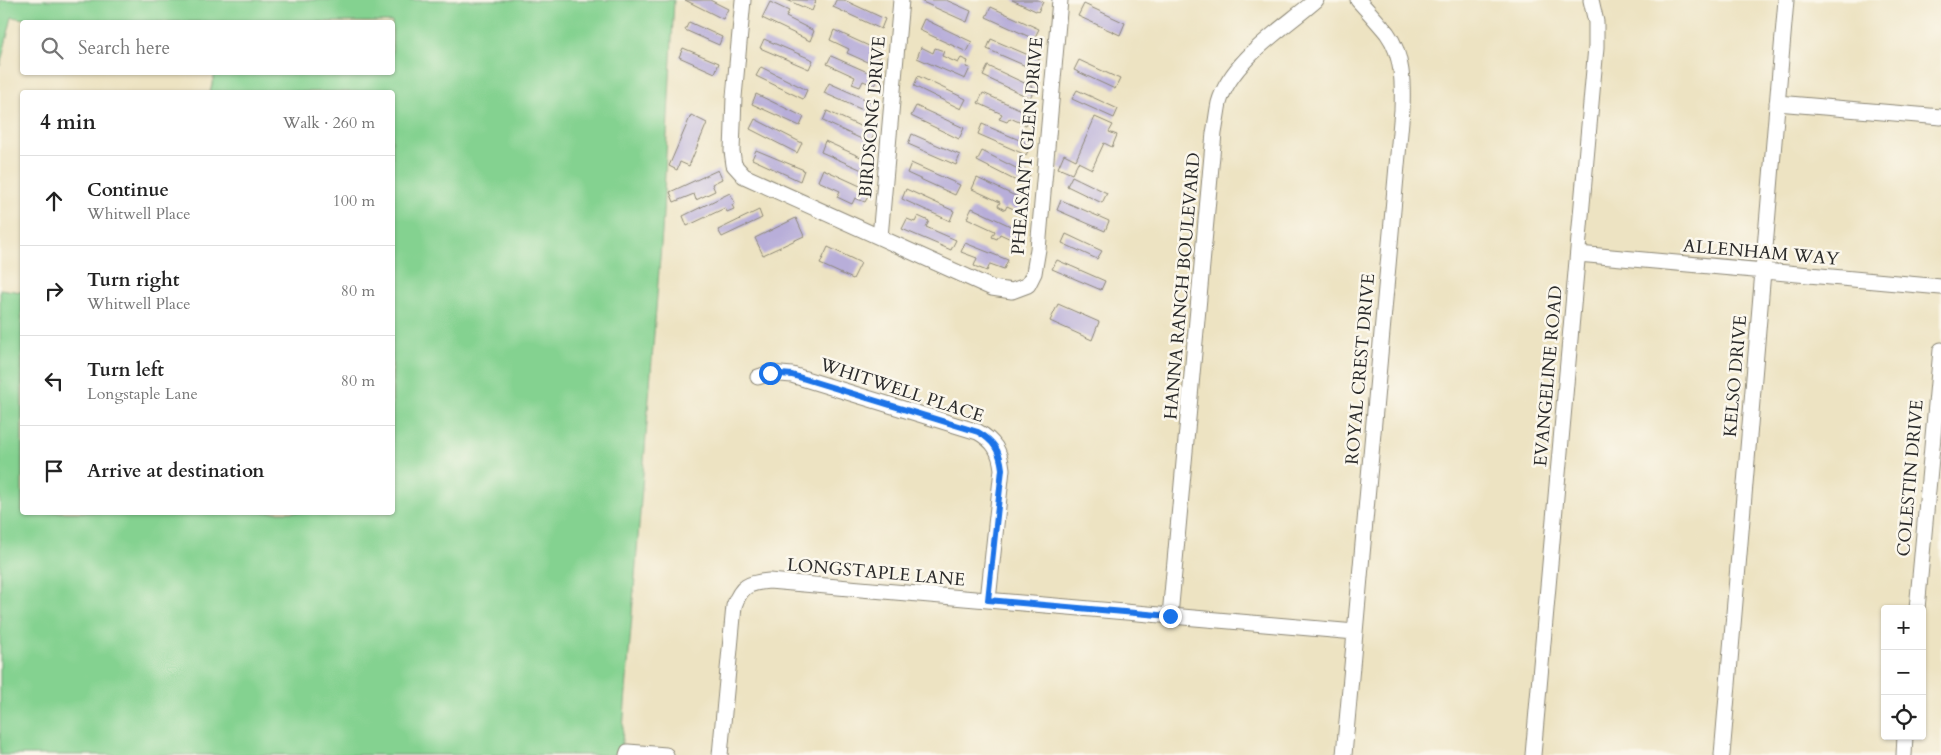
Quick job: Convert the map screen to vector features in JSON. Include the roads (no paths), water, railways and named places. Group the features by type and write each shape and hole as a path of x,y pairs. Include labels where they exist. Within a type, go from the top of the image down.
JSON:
{"street":[{"path":"744,0 734,97 732,151 734,165 744,176 880,237"},
{"name":"BIRDSONG DRIVE","path":"880,237 901,0"},
{"name":"PHEASANT GLEN DRIVE","path":"880,237 992,288 1012,291 1028,285 1034,274 1038,249 1060,0"},
{"name":"HANNA RANCH BOULEVARD","path":"1170,616 1214,133 1220,101 1232,77 1249,56 1316,0"},
{"name":"ROYAL CREST DRIVE","path":"1344,755 1403,86 1398,60 1388,34 1358,0"},
{"name":"EVANGELINE ROAD","path":"1533,755 1596,46 1596,22 1591,0"},
{"name":"KELSO DRIVE","path":"1722,755 1786,0"},
{"path":"1778,103 1941,117"},
{"name":"ALLENHAM WAY","path":"1578,254 1941,286"},
{"name":"COLESTIN DRIVE","path":"1917,605 1941,350"},
{"name":"WHITWELL PLACE","path":"758,377 770,373 792,375 978,432 988,438 996,447 1002,469 988,600"},
{"name":"LONGSTAPLE LANE","path":"720,755 734,606 738,594 746,586 756,582 769,581 1355,632"},
{"path":"1904,755 1906,740"},
{"path":"628,753 666,755"}]}
